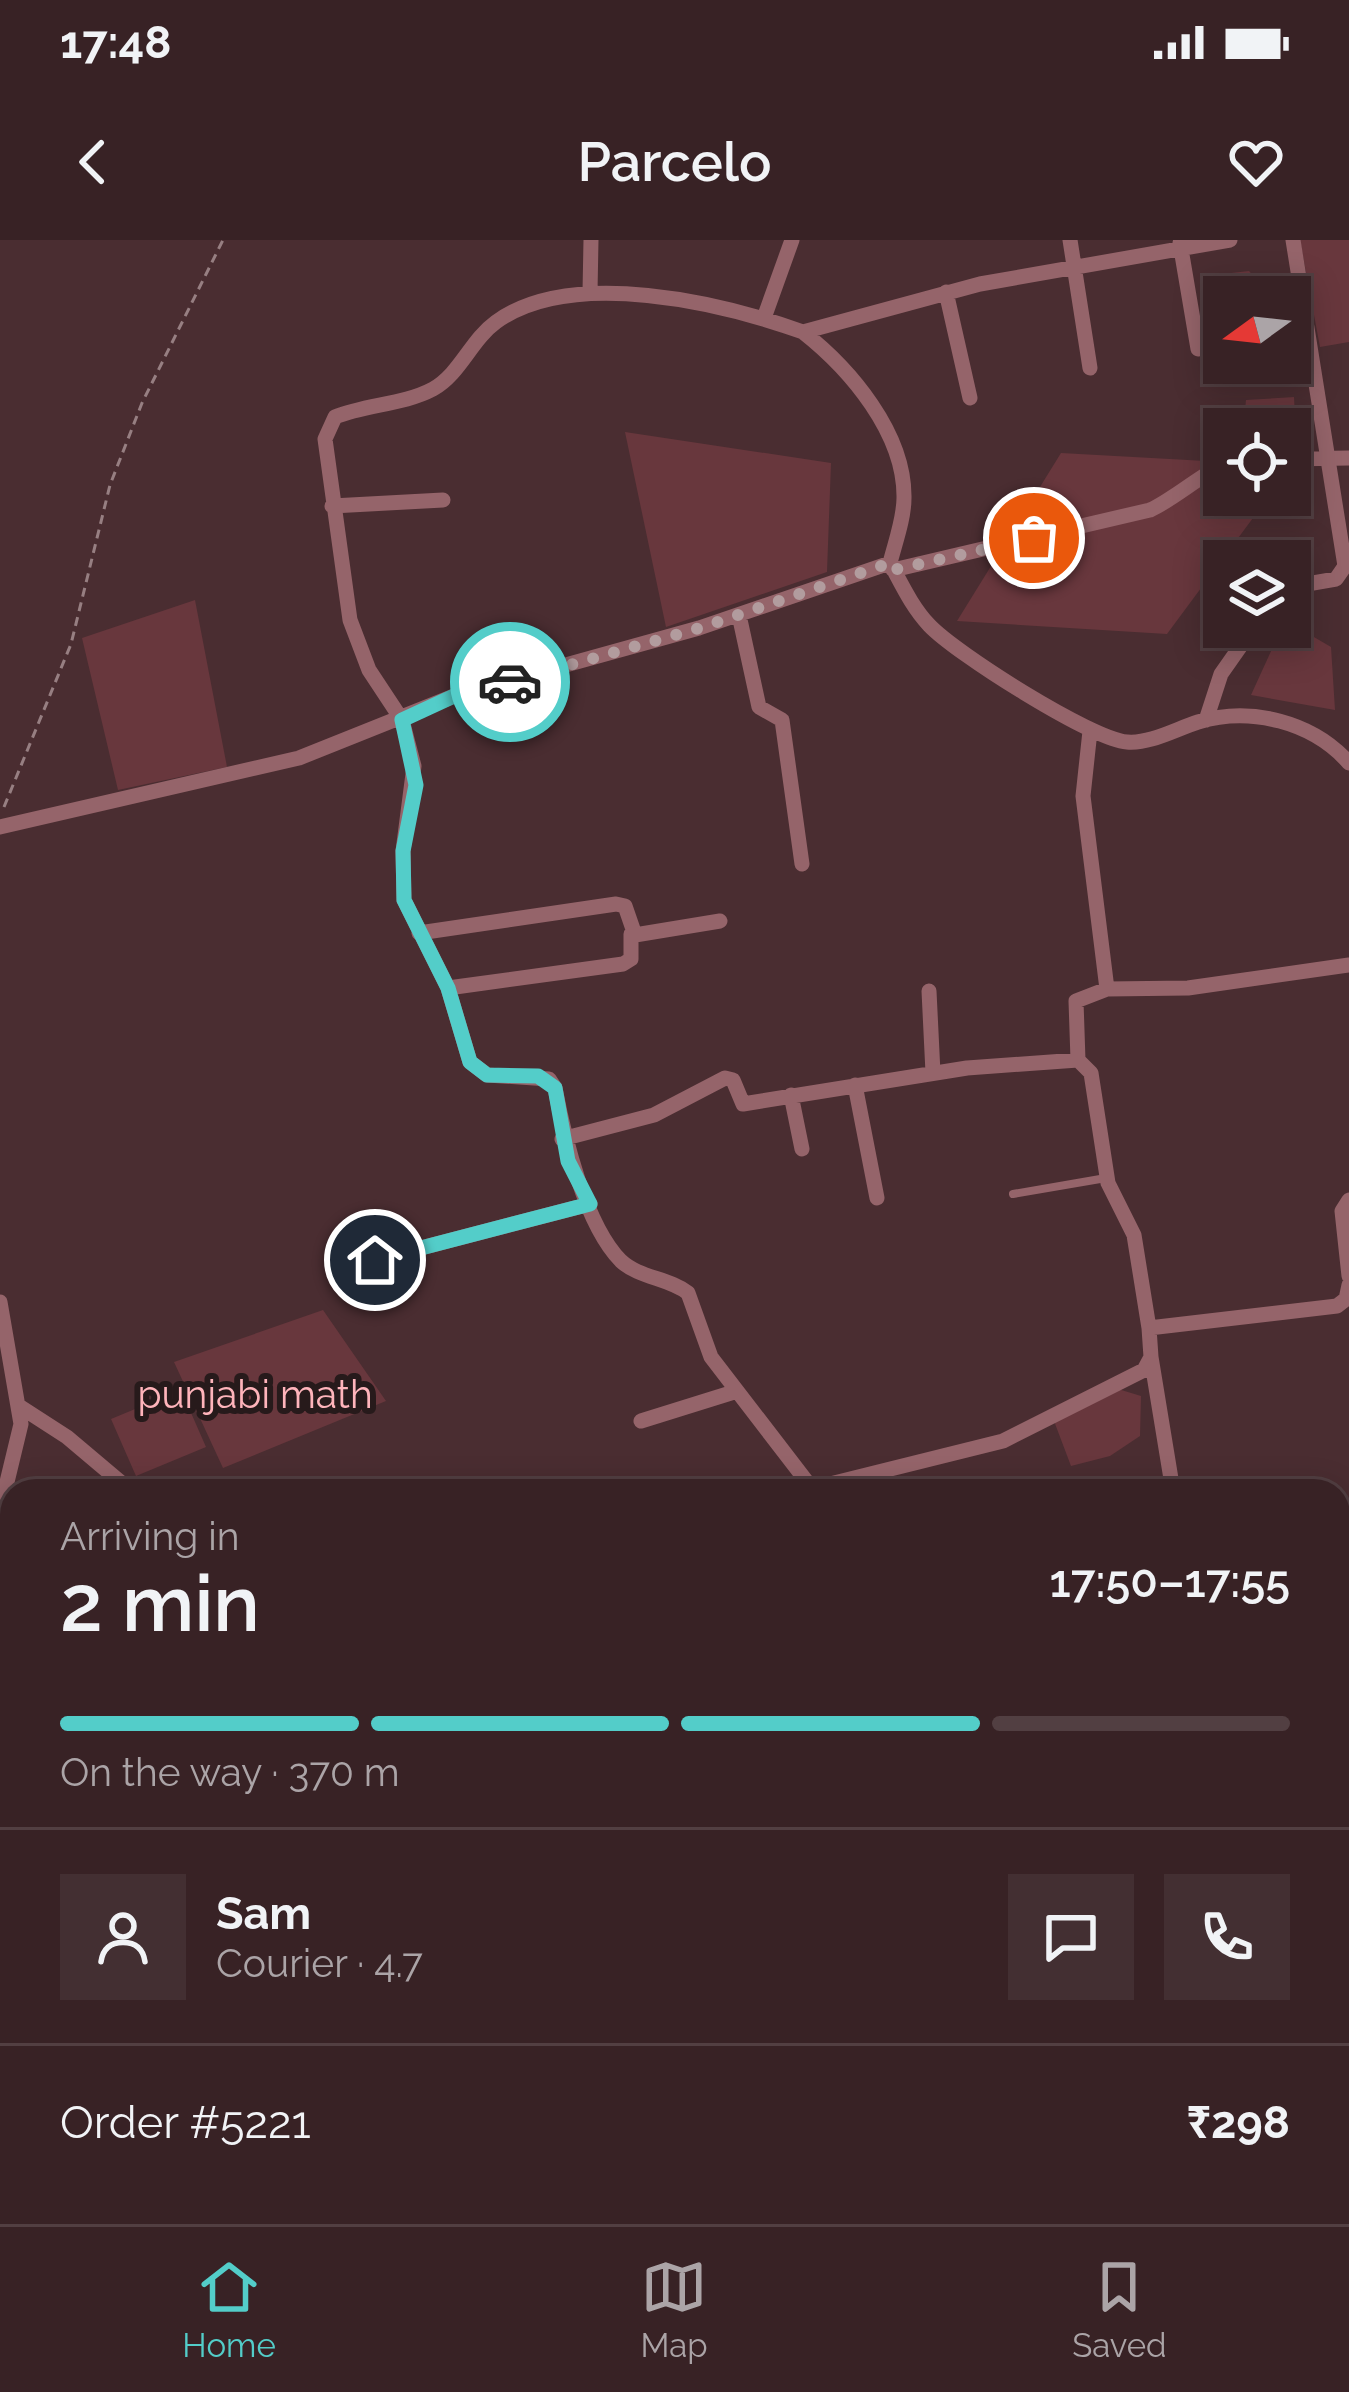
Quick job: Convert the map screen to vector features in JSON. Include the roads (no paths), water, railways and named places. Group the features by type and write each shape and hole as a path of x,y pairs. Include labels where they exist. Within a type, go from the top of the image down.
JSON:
{"street":[{"path":"590,292 591,240"},
{"path":"764,318 792,240"},
{"path":"1070,240 1090,368"},
{"path":"803,332 946,292 1180,245 1230,240"},
{"path":"1293,240 1343,574 1311,582"},
{"path":"1180,245 1198,349"},
{"path":"805,1479 711,1358 688,1294 622,1261 562,1139 555,1088 548,1079 487,1075 470,1062 448,988 402,887 416,785 402,720 357,644 325,439 334,417 438,386 494,323 536,303 590,292 764,318 803,332 861,386 902,481 904,499 891,567 914,606 944,639 1090,731 1141,741 1206,720 1303,726 1332,743 1349,763"},
{"path":"946,292 970,398"},
{"path":"1311,460 1349,458"},
{"path":"0,827 299,758 454,696 891,567 1150,510 1188,491 1203,477"},
{"path":"332,506 442,500"},
{"path":"739,615 759,707 782,720 802,864"},
{"path":"1206,720 1221,674 1239,648"},
{"path":"1090,731 1083,796 1107,989"},
{"path":"419,933 625,906 631,959 623,964 448,988"},
{"path":"631,934 720,921"},
{"path":"1171,1479 1135,1235 1108,1178 1091,1072 1078,1060 1076,1001 1107,989 1188,988 1349,965"},
{"path":"929,991 933,1073"},
{"path":"562,1139 654,1115 725,1078 733,1080 743,1104 933,1073 1078,1060"},
{"path":"856,1085 877,1198"},
{"path":"791,1095 802,1149"},
{"path":"1349,1200 1342,1211 1349,1276"},
{"path":"375,1260 590,1204"},
{"path":"1149,1328 1337,1306 1346,1299 1349,1285"},
{"path":"0,1302 21,1433 8,1479"},
{"path":"856,1479 1003,1441 1144,1370 1151,1357"},
{"path":"641,1421 734,1392"},
{"path":"19,1406 67,1437 117,1479"}],"lane":[{"path":"1013,1194 1108,1178"}],"park label":[{"name":"punjabi math","path":"255,1394"}]}
